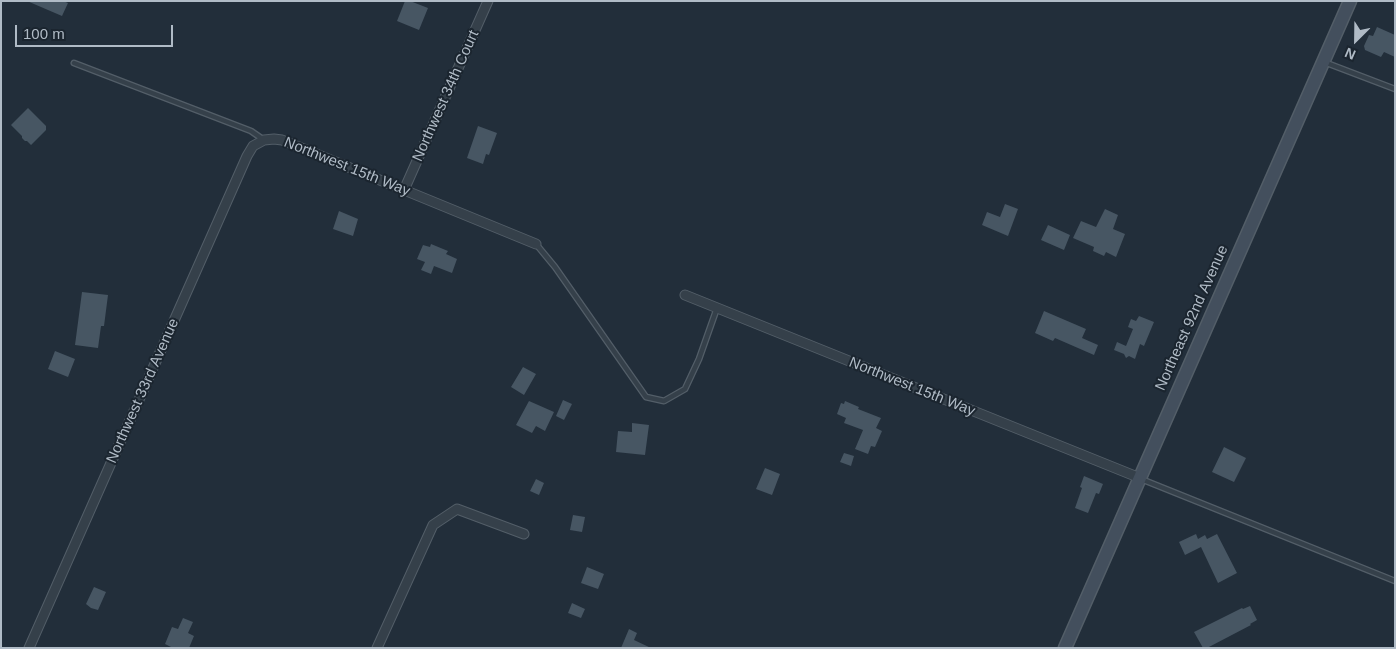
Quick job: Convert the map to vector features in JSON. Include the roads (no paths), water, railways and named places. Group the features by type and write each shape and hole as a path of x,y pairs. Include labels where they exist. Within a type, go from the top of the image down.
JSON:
{"street":[{"name":"Northwest 34th Court","path":"404,190 488,1"},
{"name":"Northeast 92nd Avenue","path":"1065,648 1350,1"},
{"name":"Northwest 15th Way","path":"264,140 282,140 536,244"},
{"name":"Northwest 33rd Avenue","path":"29,648 246,156 253,146 264,140"},
{"name":"Northwest 15th Way","path":"685,295 1140,478"},
{"path":"376,648 432,525 457,509 524,534"}],"lane":[{"path":"1324,62 1395,89"},
{"name":"Northwest 15th Way","path":"74,63 251,132 264,140"},
{"path":"536,244 571,289 646,397 664,401 685,389 699,359 717,308"},
{"path":"1140,478 1395,581"}]}
